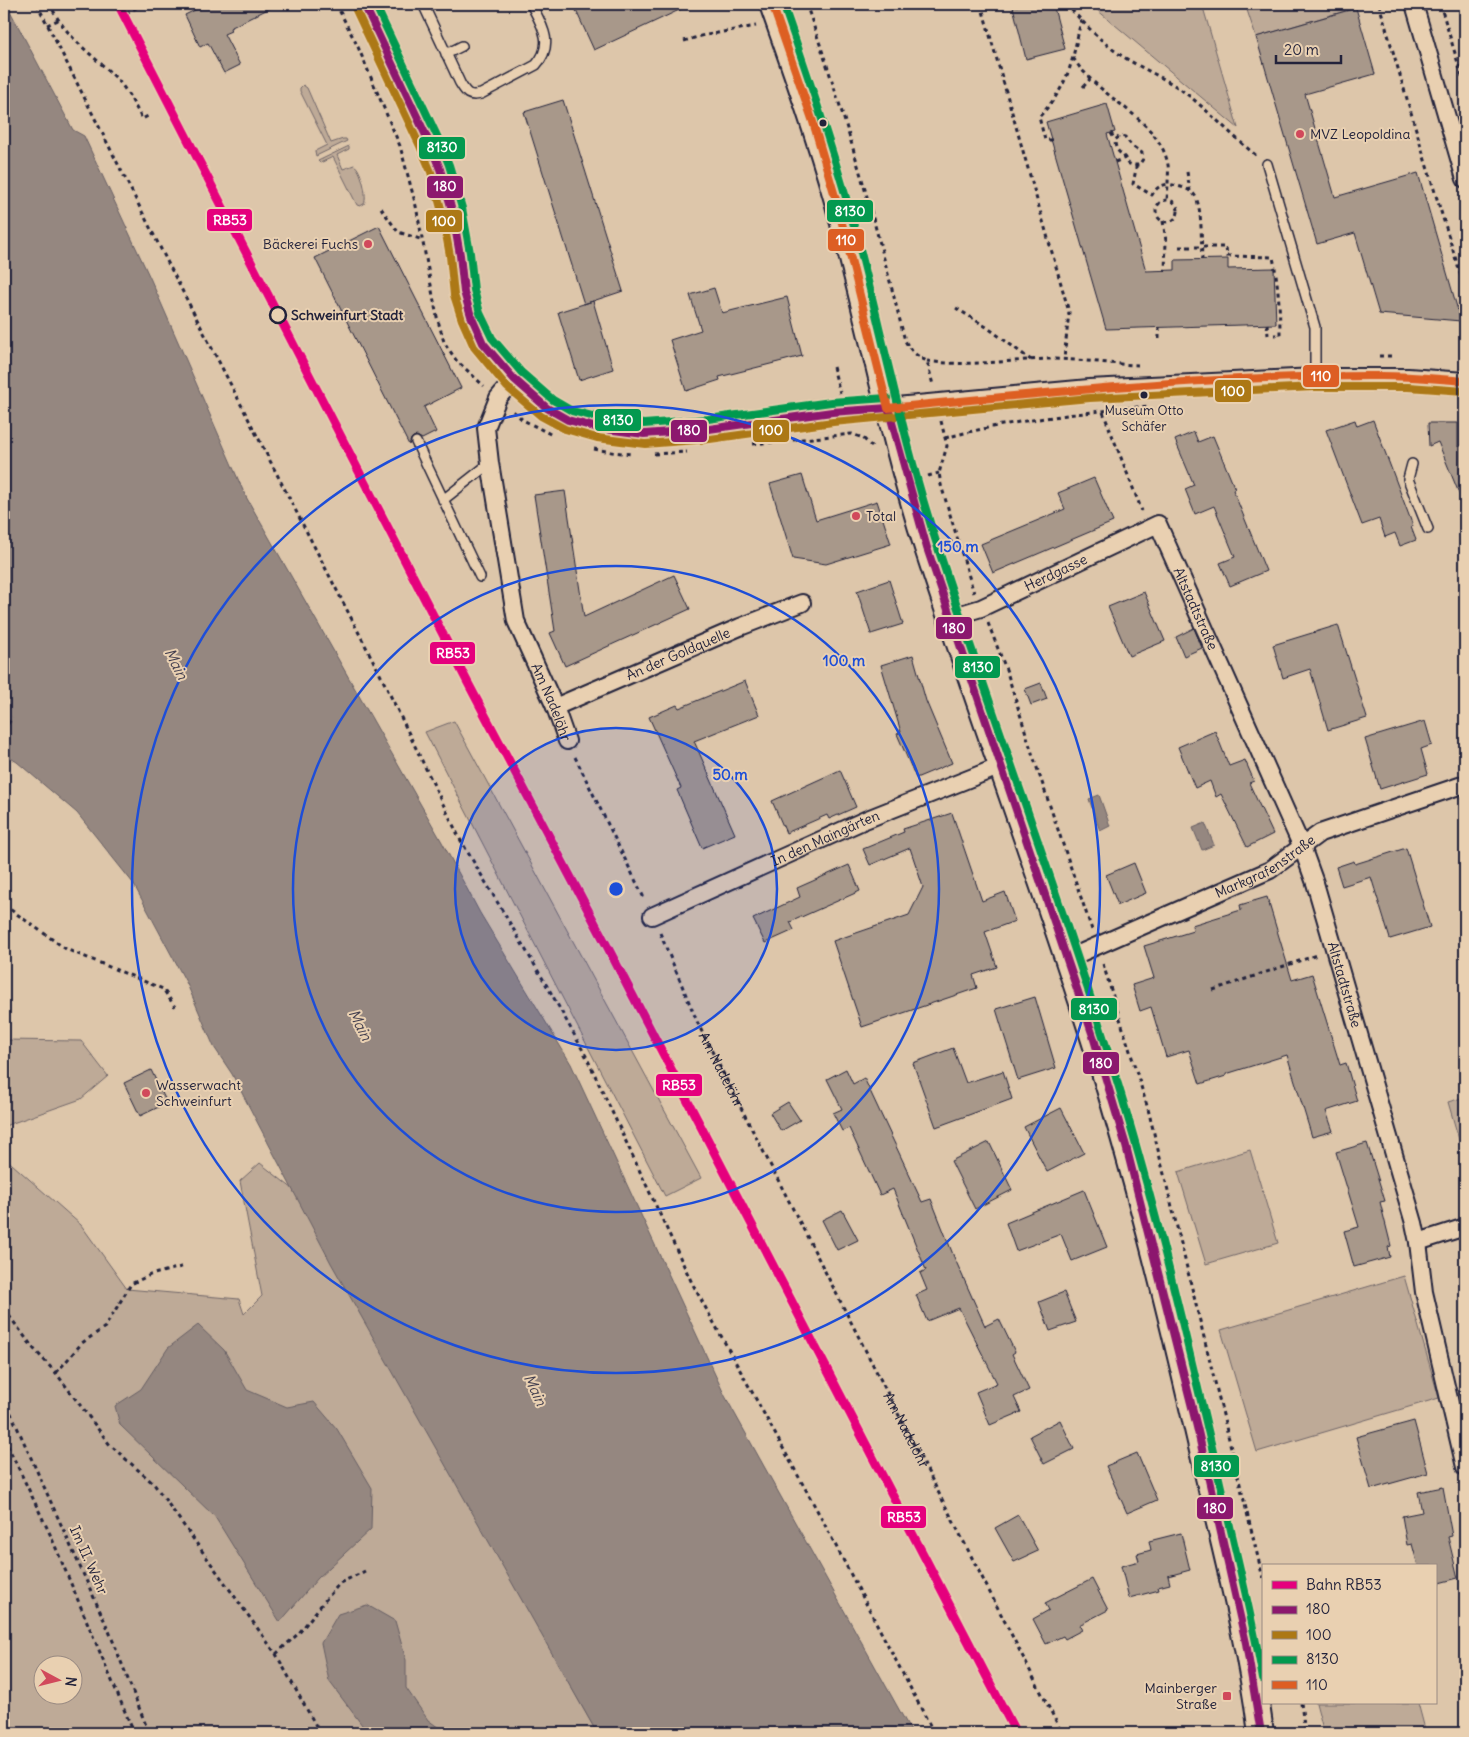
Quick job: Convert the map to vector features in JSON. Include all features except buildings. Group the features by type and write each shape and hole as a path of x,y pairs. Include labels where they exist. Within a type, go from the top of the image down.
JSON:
{"main road":[{"path":"772,4 813,122 837,203 888,408 927,548 1067,959 1114,1105 1159,1272 1197,1427 1246,1643 1261,1733"}],"street":[{"path":"364,4 440,169 452,210 464,292 471,316 483,342 514,379 547,408 568,420 598,428 644,434 710,429 832,412 1089,388 1315,377 1400,377 1465,381"},
{"path":"1414,4 1465,179"},
{"name":"Am Nadelöhr","path":"514,379 498,398 486,428 490,463 516,621 555,707 567,741"},
{"name":"Herdgasse","path":"951,617 981,608 1154,526"},
{"name":"Altstadtstraße","path":"1154,526 1302,847 1315,883 1398,1166 1418,1242 1424,1292 1465,1467"},
{"name":"An der Goldquelle","path":"555,707 740,627 802,603"},
{"name":"In den Maingärten","path":"652,916 865,820 1001,766"},
{"name":"Markgrafenstraße","path":"1067,959 1270,870 1320,833 1465,784"},
{"path":"1418,1242 1465,1228"}],"lane":[{"path":"423,4 466,93 473,96 481,94 536,65 542,58 546,44 545,32 532,4"},
{"path":"446,54 462,46"},
{"path":"1267,164 1315,327 1315,377"},
{"path":"416,442 480,577"},
{"path":"443,500 490,463"},
{"path":"1412,464 1408,479 1428,529"}],"path":[{"path":"37,4 168,265 374,663 460,839 550,991 586,1056 692,1284 818,1510 934,1733"},
{"path":"130,4 133,10"},
{"path":"336,4 361,56 400,146 408,170 436,317 444,342 456,360 498,398"},
{"path":"806,4 830,70 882,246 905,341 910,350 927,361 951,363 1064,359 1144,365"},
{"path":"981,4 1069,312 1064,359"},
{"path":"1066,4 1099,39 1146,71 1170,82 1188,95 1267,164"},
{"path":"1379,4 1465,289"},
{"path":"1440,4 1465,86"},
{"path":"126,13 142,5"},
{"path":"53,10 58,20 72,37 119,82 142,119 148,116"},
{"path":"47,25 58,20"},
{"path":"1052,140 1045,140 1040,117 1054,101 1065,82 1073,58 1081,20"},
{"path":"684,41 756,26"},
{"path":"1073,58 1090,79 1154,136 1164,151 1168,165 1167,200"},
{"path":"1083,87 1090,79"},
{"path":"1111,133 1116,140"},
{"path":"1120,136 1124,137 1142,153 1143,159 1139,165 1127,163 1125,158 1115,148 1116,140 1120,136"},
{"path":"1115,162 1125,158"},
{"path":"1136,165 1133,184 1152,195 1156,188 1168,184 1182,187 1194,194 1199,205 1202,260"},
{"path":"1187,172 1190,191"},
{"path":"1163,221 1173,220 1178,212 1174,202 1167,200 1160,203 1156,209 1158,217 1163,221 1166,241 1165,270"},
{"path":"381,208 398,232 423,241"},
{"path":"1179,248 1226,246 1227,256 1273,257 1278,279 1280,311 1280,335 1274,335"},
{"path":"956,308 988,328 1031,360"},
{"path":"1268,324 1268,335"},
{"path":"1159,327 1159,339"},
{"path":"1370,356 1398,356"},
{"path":"927,361 945,438 966,432 1103,412 1111,436 1154,526"},
{"path":"852,434 864,438 872,445 876,453"},
{"path":"4,731 12,717"},
{"name":"Am Nadelöhr","path":"567,741 652,916 704,1034 1062,1733"},
{"path":"4,905 66,949 164,990 175,1007"},
{"path":"1212,990 1334,949"},
{"path":"56,1373 82,1343 105,1327 130,1284 150,1275 185,1266"},
{"path":"4,1309 34,1349 56,1373 110,1445 154,1484 276,1654 320,1733"},
{"name":"Im II. Wehr","path":"4,1398 109,1631 149,1733"},
{"path":"4,1438 50,1534 134,1733"},
{"path":"276,1654 299,1634 340,1583 365,1571"},
{"path":"1301,1704 1305,1733"}],"shaded area":[{"path":"1090,4 1202,4 1238,128"},
{"path":"1245,4 1343,4 1345,11 1256,37"},
{"path":"303,85 307,88 331,143 343,139 347,141 316,156 315,151 327,145 300,91"},
{"path":"349,146 349,149 337,155 343,169 354,165 359,171 365,195 364,204 360,206 357,205 333,157 320,163 318,161"},
{"path":"454,721 701,1178 665,1196 425,732"},
{"path":"4,1040 81,1041 108,1076 81,1099 7,1125 4,1135"},
{"path":"1465,1097 1465,1160 1448,1102"},
{"path":"1250,1150 1278,1243 1206,1264 1178,1172"},
{"path":"4,1157 81,1225 127,1289 239,1299 244,1314 262,1296 240,1181 260,1163 293,1189 597,1733 4,1733"},
{"path":"1404,1276 1439,1398 1257,1452 1221,1330"},
{"path":"1316,1704 1418,1704 1426,1733 1324,1733"}],"water":[{"name":"Main","path":"4,4 8,4 73,130 84,136 151,280 245,495 442,842 480,913 571,1064 725,1396 912,1733 597,1733 331,1263 232,1074 214,1047 187,984 133,883 77,813 17,762 4,754"},
{"path":"1099,795 1110,826 1100,831 1089,799"},
{"path":"1205,823 1214,845 1202,850 1193,828"},
{"path":"198,1325 224,1350 247,1390 287,1407 314,1402 337,1429 372,1488 371,1529 318,1578 280,1622 215,1517 120,1425 115,1406 141,1389 168,1348"},
{"path":"367,1605 395,1621 406,1660 406,1688 428,1720 446,1733 368,1733 329,1681 321,1643 338,1614"}],"rail line":[{"name":"RB53","path":"118,4 468,683 606,944 1016,1733"}],"transit line":[{"name":"180","path":"364,4 440,169 452,210 464,292 471,316 483,343 514,379 547,408 568,420 598,428 644,434 709,429 832,412 888,408"},
{"name":"8130","path":"375,4 449,165 462,208 474,290 480,313 492,338 521,372 553,400 572,411 600,418 644,424 708,419 831,402 887,398"},
{"name":"110","path":"772,4 813,122 837,203 888,408"},
{"name":"8130","path":"783,4 849,207 905,434 927,512 1123,1099 1165,1252 1246,1595 1262,1673"},
{"name":"100","path":"355,8 431,172 442,212 450,256 454,295 462,320 474,347 507,387 541,416 565,429 597,438 645,444 710,439 833,422 1090,398 1315,387 1408,387 1464,391"},
{"name":"110","path":"888,408 1011,396 1196,381 1258,378 1392,376 1465,381"},
{"name":"180","path":"888,408 927,548 1093,1036 1126,1146 1197,1427 1246,1643 1261,1733"}],"place":[{"name":"MVZ Leopoldina","path":"1300,134"},
{"name":"Bäckerei Fuchs","path":"368,244"},
{"name":"Schweinfurt Stadt","path":"278,315"},
{"name":"Museum Otto Schäfer","path":"1144,395"},
{"name":"Total","path":"856,516"},
{"name":"Wasserwacht Schweinfurt","path":"146,1093"},
{"name":"Mainberger Straße","path":"1227,1696"}]}
